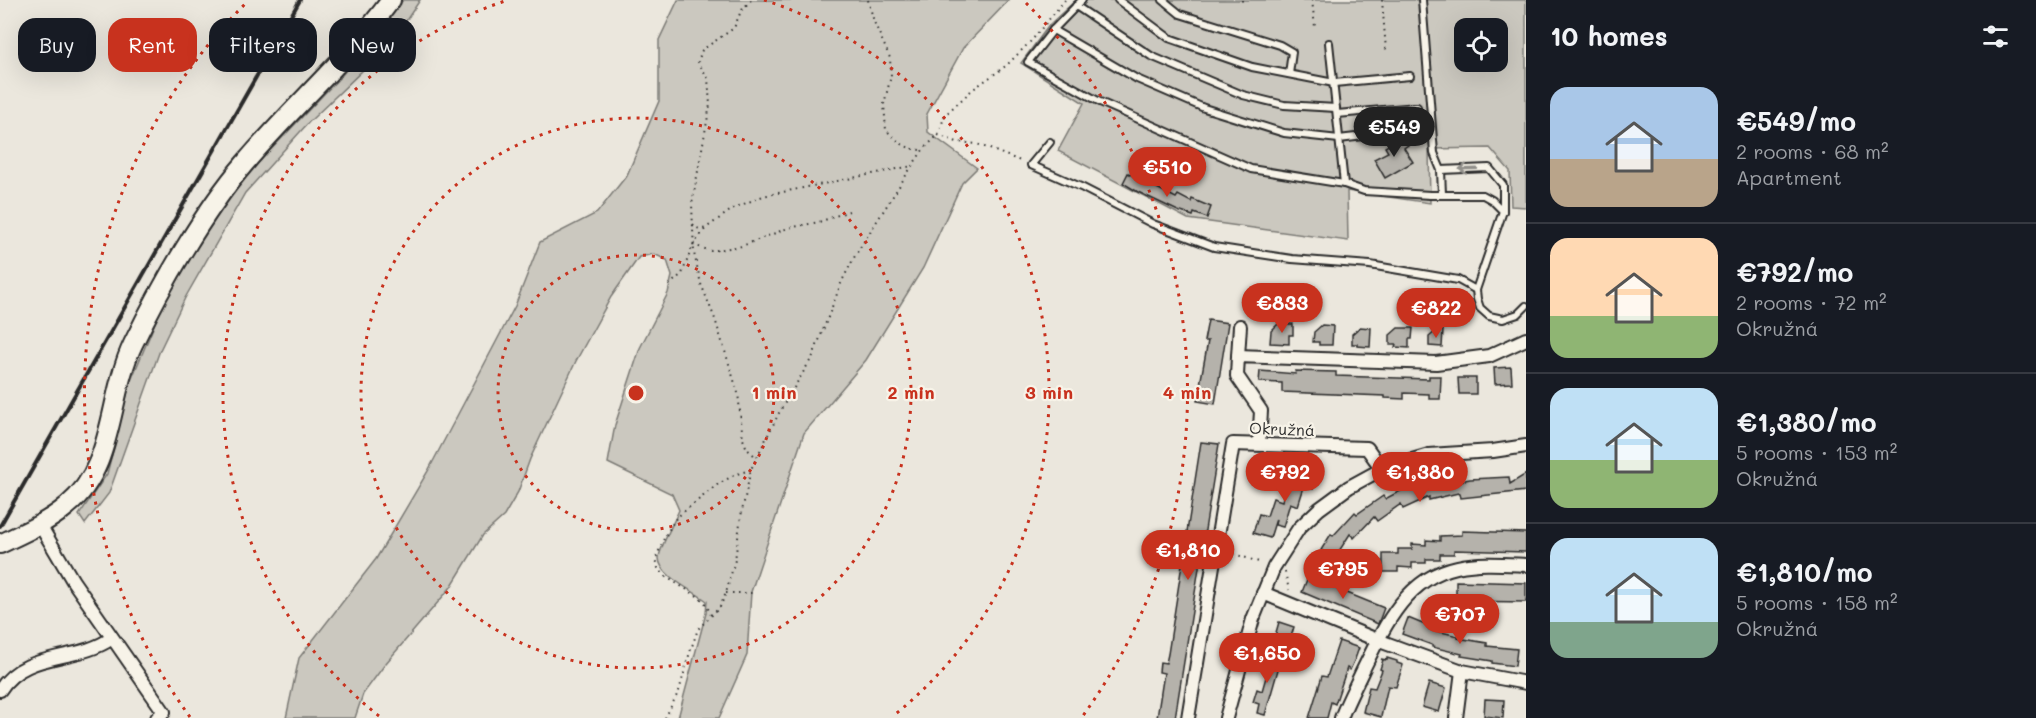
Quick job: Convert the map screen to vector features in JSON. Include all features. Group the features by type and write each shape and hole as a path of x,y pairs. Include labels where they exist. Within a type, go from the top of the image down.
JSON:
{"main road":[{"path":"0,544 40,525 68,506 87,485 94,474 104,445 122,371 131,348 153,305 205,219 244,164 340,61 391,0"}],"street":[{"path":"1240,326 1237,376 1261,411 1258,444"},
{"path":"1238,356 1436,363 1489,356 1526,339"},
{"name":"Okružná","path":"1188,718 1233,444 1367,448 1382,469"},
{"path":"1226,718 1253,619 1274,567 1299,528 1319,509 1349,486 1382,469 1429,455 1492,451 1526,446"},
{"path":"40,525 73,581 163,716"},
{"path":"1341,718 1377,640 1399,604 1413,590 1435,575 1455,567 1478,564 1526,565"},
{"path":"1263,593 1377,640 1462,671 1526,683"},
{"path":"0,690 10,676 19,669 37,662 92,650 112,638"},
{"path":"1456,718 1462,671"}],"lane":[{"path":"1082,0 1053,30 1028,62 1100,102 1251,169 1344,184 1364,192 1483,195 1503,211"},
{"path":"1118,0 1169,38 1252,67 1334,83 1410,76"},
{"path":"1163,0 1180,14 1280,45 1292,52 1289,74"},
{"path":"1422,0 1434,153 1441,170 1442,194"},
{"path":"1076,6 1151,56 1234,91 1284,105 1336,111 1418,107"},
{"path":"1053,30 1137,79 1204,108 1284,134 1339,139 1414,130"},
{"path":"1329,43 1344,184"},
{"path":"1050,142 1031,165 1154,224 1214,246 1292,259 1370,265 1458,280 1476,290"},
{"path":"1441,170 1489,168 1503,185 1503,211 1476,290 1480,308 1489,316 1503,319 1518,314 1526,306"}],"path":[{"path":"751,0 741,11 734,28 702,50 698,62 708,78 710,105 692,204 691,222 700,284 715,319 738,393 743,438 747,449 756,457"},
{"path":"868,0 874,22 890,58 891,76 884,104 886,130 902,146 913,150 923,150"},
{"path":"665,718 679,691 698,629 720,607 726,593 735,560 751,470 756,457 813,356 842,281 912,165 938,135 945,115 972,90 1007,65 1032,40 1065,0"},
{"path":"1312,0 1314,27"},
{"path":"1382,0 1386,50"},
{"path":"938,135 957,142 977,144 1031,165"},
{"path":"669,285 682,274 693,244 706,228 734,208 764,196 912,165"},
{"path":"693,244 711,251 742,246 788,228 819,222 849,211"},
{"path":"691,222 696,228 706,228"},
{"path":"711,615 706,604 699,597 677,585 658,568 656,558 676,518 717,485 734,475 751,470"},
{"path":"1216,548 1283,568 1291,605"},
{"path":"726,593 752,593"}],"shaded area":[{"path":"403,0 420,0 408,18 388,18"},
{"path":"678,0 1009,0 963,48 927,114 928,132 977,168 962,183 923,268 866,360 804,433 751,592 747,655 719,718 678,718 706,613 707,601 671,577 661,565 659,558 662,548 679,510 672,494 608,463 615,425 640,348 668,293 672,276 667,260 654,254 639,257 611,297 576,361 530,459 518,492 504,516 483,535 451,587 386,663 363,694 355,718 286,718 299,658 376,559 428,471 515,306 540,242 597,213 627,175 659,101 659,40"},
{"path":"1076,0 1526,0 1526,207 1511,206 1510,171 1490,148 1429,149 1430,203 1347,191 1348,241 1188,219 1058,151 1084,103 1021,63 1050,24"},
{"path":"344,72 361,72 309,122 245,193 185,298 160,350 109,493 85,524 79,515 107,474 130,383 160,311 210,224 239,183"}],"building":[{"path":"1402,137 1408,145 1404,148 1413,162 1385,178 1374,159 1388,152 1385,147"},
{"path":"1128,173 1176,198 1178,195 1191,202 1192,199 1211,207 1207,218 1194,213 1193,216 1178,211 1138,192 1123,183"},
{"path":"1208,320 1228,323 1215,404 1197,401 1208,341 1204,341"},
{"path":"1278,324 1293,324 1293,335 1289,335 1289,344 1270,343 1271,331"},
{"path":"1322,325 1333,326 1332,345 1319,345 1319,342 1313,342 1314,332"},
{"path":"1360,327 1371,328 1370,347 1352,344 1352,334"},
{"path":"1398,328 1413,328 1409,348 1395,347 1396,344 1390,344 1390,335"},
{"path":"1437,330 1443,330 1442,347 1429,346 1429,337"},
{"path":"1511,367 1512,383 1495,384 1494,368"},
{"path":"1260,371 1296,374 1295,371 1336,372 1336,376 1429,379 1429,376 1441,376 1440,399 1429,399 1429,394 1404,393 1404,399 1385,398 1385,396 1282,392 1282,383 1259,382"},
{"path":"1458,378 1476,378 1476,394 1459,394"},
{"path":"1201,442 1219,444 1175,718 1157,718 1164,673 1159,672 1160,662 1166,663 1168,654"},
{"path":"1302,466 1319,471 1313,489 1304,487 1298,506 1290,503 1283,527 1275,525 1276,519 1270,538 1253,533 1259,514 1267,516 1273,498 1282,501 1287,482 1296,484"},
{"path":"1526,474 1526,491 1461,498 1458,493 1429,500 1429,497 1403,509 1401,504 1377,521 1374,517 1354,538 1350,534 1334,559 1321,550 1331,534 1333,536 1355,512 1357,514 1383,496 1385,499 1406,488 1448,477 1449,483 1470,479 1509,477 1510,484"},
{"path":"1462,531 1526,533 1526,552 1454,550 1454,554 1440,554 1440,559 1426,559 1426,563 1412,563 1412,568 1398,567 1398,572 1383,572 1383,554 1398,554 1398,549 1412,549 1412,544 1426,545 1426,540 1440,541 1440,536 1462,535"},
{"path":"1308,577 1384,608 1378,624 1302,592"},
{"path":"1456,581 1526,583 1526,602 1456,601"},
{"path":"1408,618 1430,627 1429,629 1458,636 1458,638 1487,643 1487,646 1517,649 1515,666 1461,656 1462,654 1432,647 1432,645 1402,634"},
{"path":"1279,622 1294,627 1290,640 1275,636"},
{"path":"1339,641 1359,648 1355,659 1350,670 1347,668 1335,704 1331,702 1327,718 1309,718 1322,676 1327,677"},
{"path":"1266,655 1281,659 1265,715 1257,713 1259,704 1253,702 1257,689 1262,691 1268,670 1262,668"},
{"path":"1387,658 1403,665 1396,687 1388,686 1381,717 1363,712 1369,687 1375,688 1382,670 1380,669 1383,660 1381,659 1387,660"},
{"path":"1429,683 1446,688 1439,712 1422,707"},
{"path":"1485,699 1504,700 1503,718 1484,716"}],"railway":[{"path":"0,526 300,0"}]}
